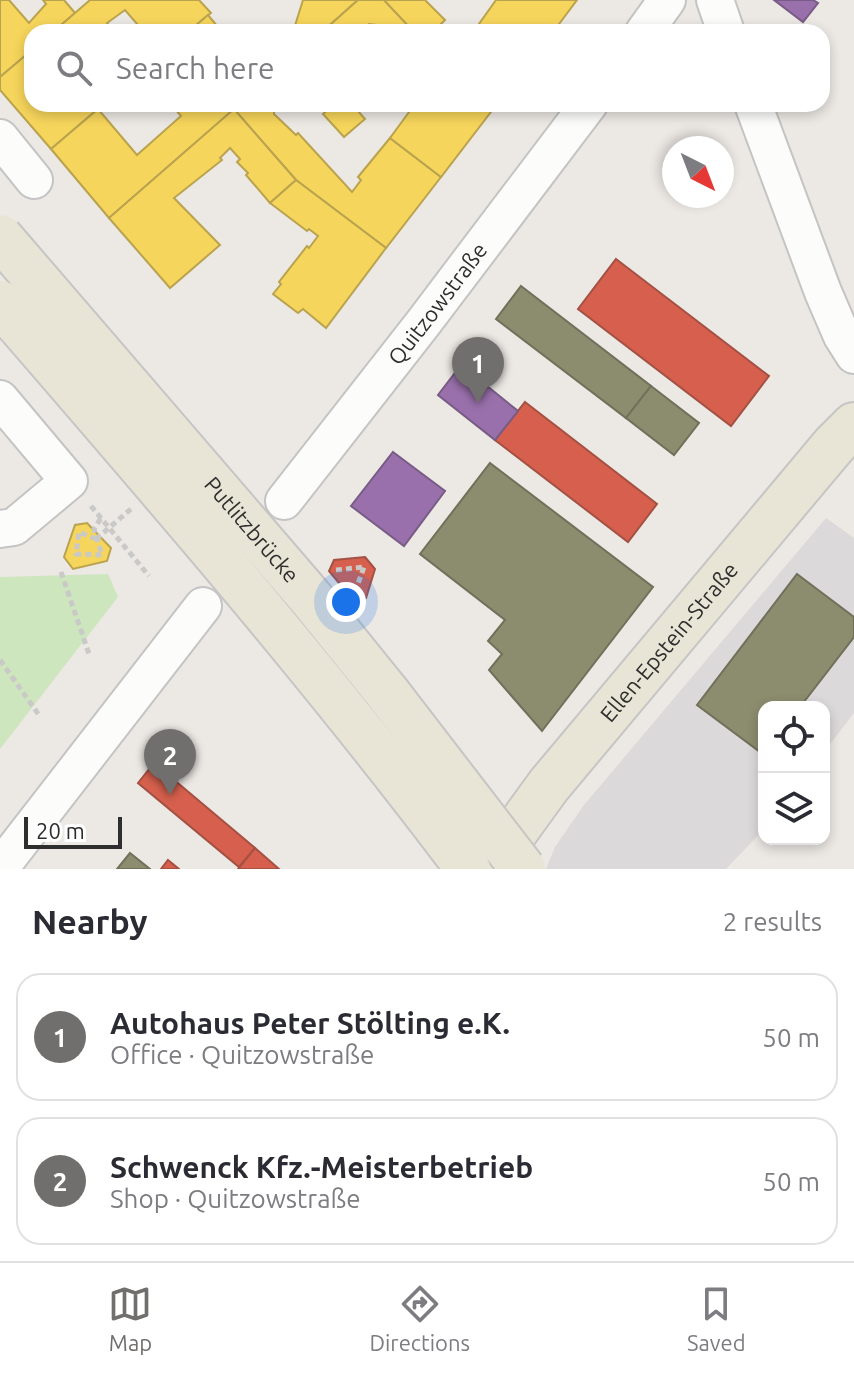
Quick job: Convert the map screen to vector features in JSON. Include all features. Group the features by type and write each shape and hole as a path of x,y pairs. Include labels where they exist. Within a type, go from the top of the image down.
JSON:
{"main road":[{"name":"Putlitzbrücke","path":"0,237 310,597 523,869"},
{"name":"Putlitzbrücke","path":"0,303 158,486 468,869"},
{"name":"Ellen-Epstein-Straße","path":"497,869 512,836 549,785 854,425"}],"street":[{"path":"650,24 667,0"},
{"path":"715,0 723,24"},
{"name":"Quitzowstraße","path":"284,501 583,112"},
{"path":"756,112 823,292 854,355"},
{"path":"0,138 34,180"},
{"path":"0,399 69,481 14,527 0,529"},
{"path":"0,868 203,606"}],"path":[{"path":"69,481 149,576"},
{"path":"101,517 94,529 102,555 76,554 79,532 96,539 132,508"},
{"path":"337,570 364,567 356,592 349,583"},
{"path":"61,572 89,654"},
{"path":"0,660 39,715"}],"shaded area":[{"path":"826,518 854,538 854,713 830,744 830,701 758,701 758,835 726,869 546,869 555,847 584,805"}],"green space":[{"path":"108,574 118,597 0,749 0,577"}],"building: Homes":[{"path":"0,0 9,0 29,23 46,4 43,0 64,0 75,13 62,24 24,24 24,57 0,77"},
{"path":"90,0 199,0 211,13 198,24 137,24 125,10 108,24 62,24"},
{"path":"303,0 358,0 331,24 296,24"},
{"path":"358,0 384,0 406,24 369,24 331,24"},
{"path":"384,0 425,0 445,20 441,24 406,24"},
{"path":"496,0 577,0 559,24 479,24"},
{"path":"208,15 215,24 197,24"},
{"path":"24,57 24,112 94,112 51,149 0,90 0,77"},
{"path":"94,112 101,112 137,155 181,116 178,112 231,112 109,218 51,149"},
{"path":"231,112 237,112 296,180 270,203 246,175 248,173 237,162 240,159 230,148 220,158 222,160 174,198 220,245 170,288 109,218"},
{"path":"237,112 274,112 296,135 298,133 352,192 361,180 358,177 390,138 441,177 386,248 296,180"},
{"path":"359,112 365,119 344,137 323,114"},
{"path":"409,112 491,112 441,177 390,138"},
{"path":"296,180 386,248 326,328 303,309 298,313 273,294 281,284 279,282 318,236 270,203"},
{"path":"87,523 111,548 107,561 73,569 64,557 75,525"}],"building: Shops":[{"path":"616,259 769,376 731,426 578,309"},
{"path":"525,402 657,504 628,542 495,440"},
{"path":"365,557 375,569 366,598 353,600 329,571 334,560"},
{"path":"154,763 255,848 239,867 138,783"},
{"path":"255,848 279,869 238,869"},
{"path":"168,860 179,869 161,869"}],"building: Offices":[{"path":"774,0 813,0 818,3 803,22"},
{"path":"461,365 518,411 495,440 438,395"},
{"path":"393,452 445,491 404,546 351,506"}],"building: Industry":[{"path":"521,286 651,386 626,418 496,319"},
{"path":"651,386 699,423 674,455 626,418"},
{"path":"490,463 653,587 542,731 489,670 502,654 488,641 505,620 420,554"},
{"path":"797,574 854,617 854,637 805,701 758,701 758,751 697,705"},
{"path":"130,853 150,869 117,869"}],"place":[{"name":"Autohaus Peter Stölting e.K.","path":"478,403"},
{"name":"Schwenck Kfz.-Meisterbetrieb","path":"170,795"}]}
